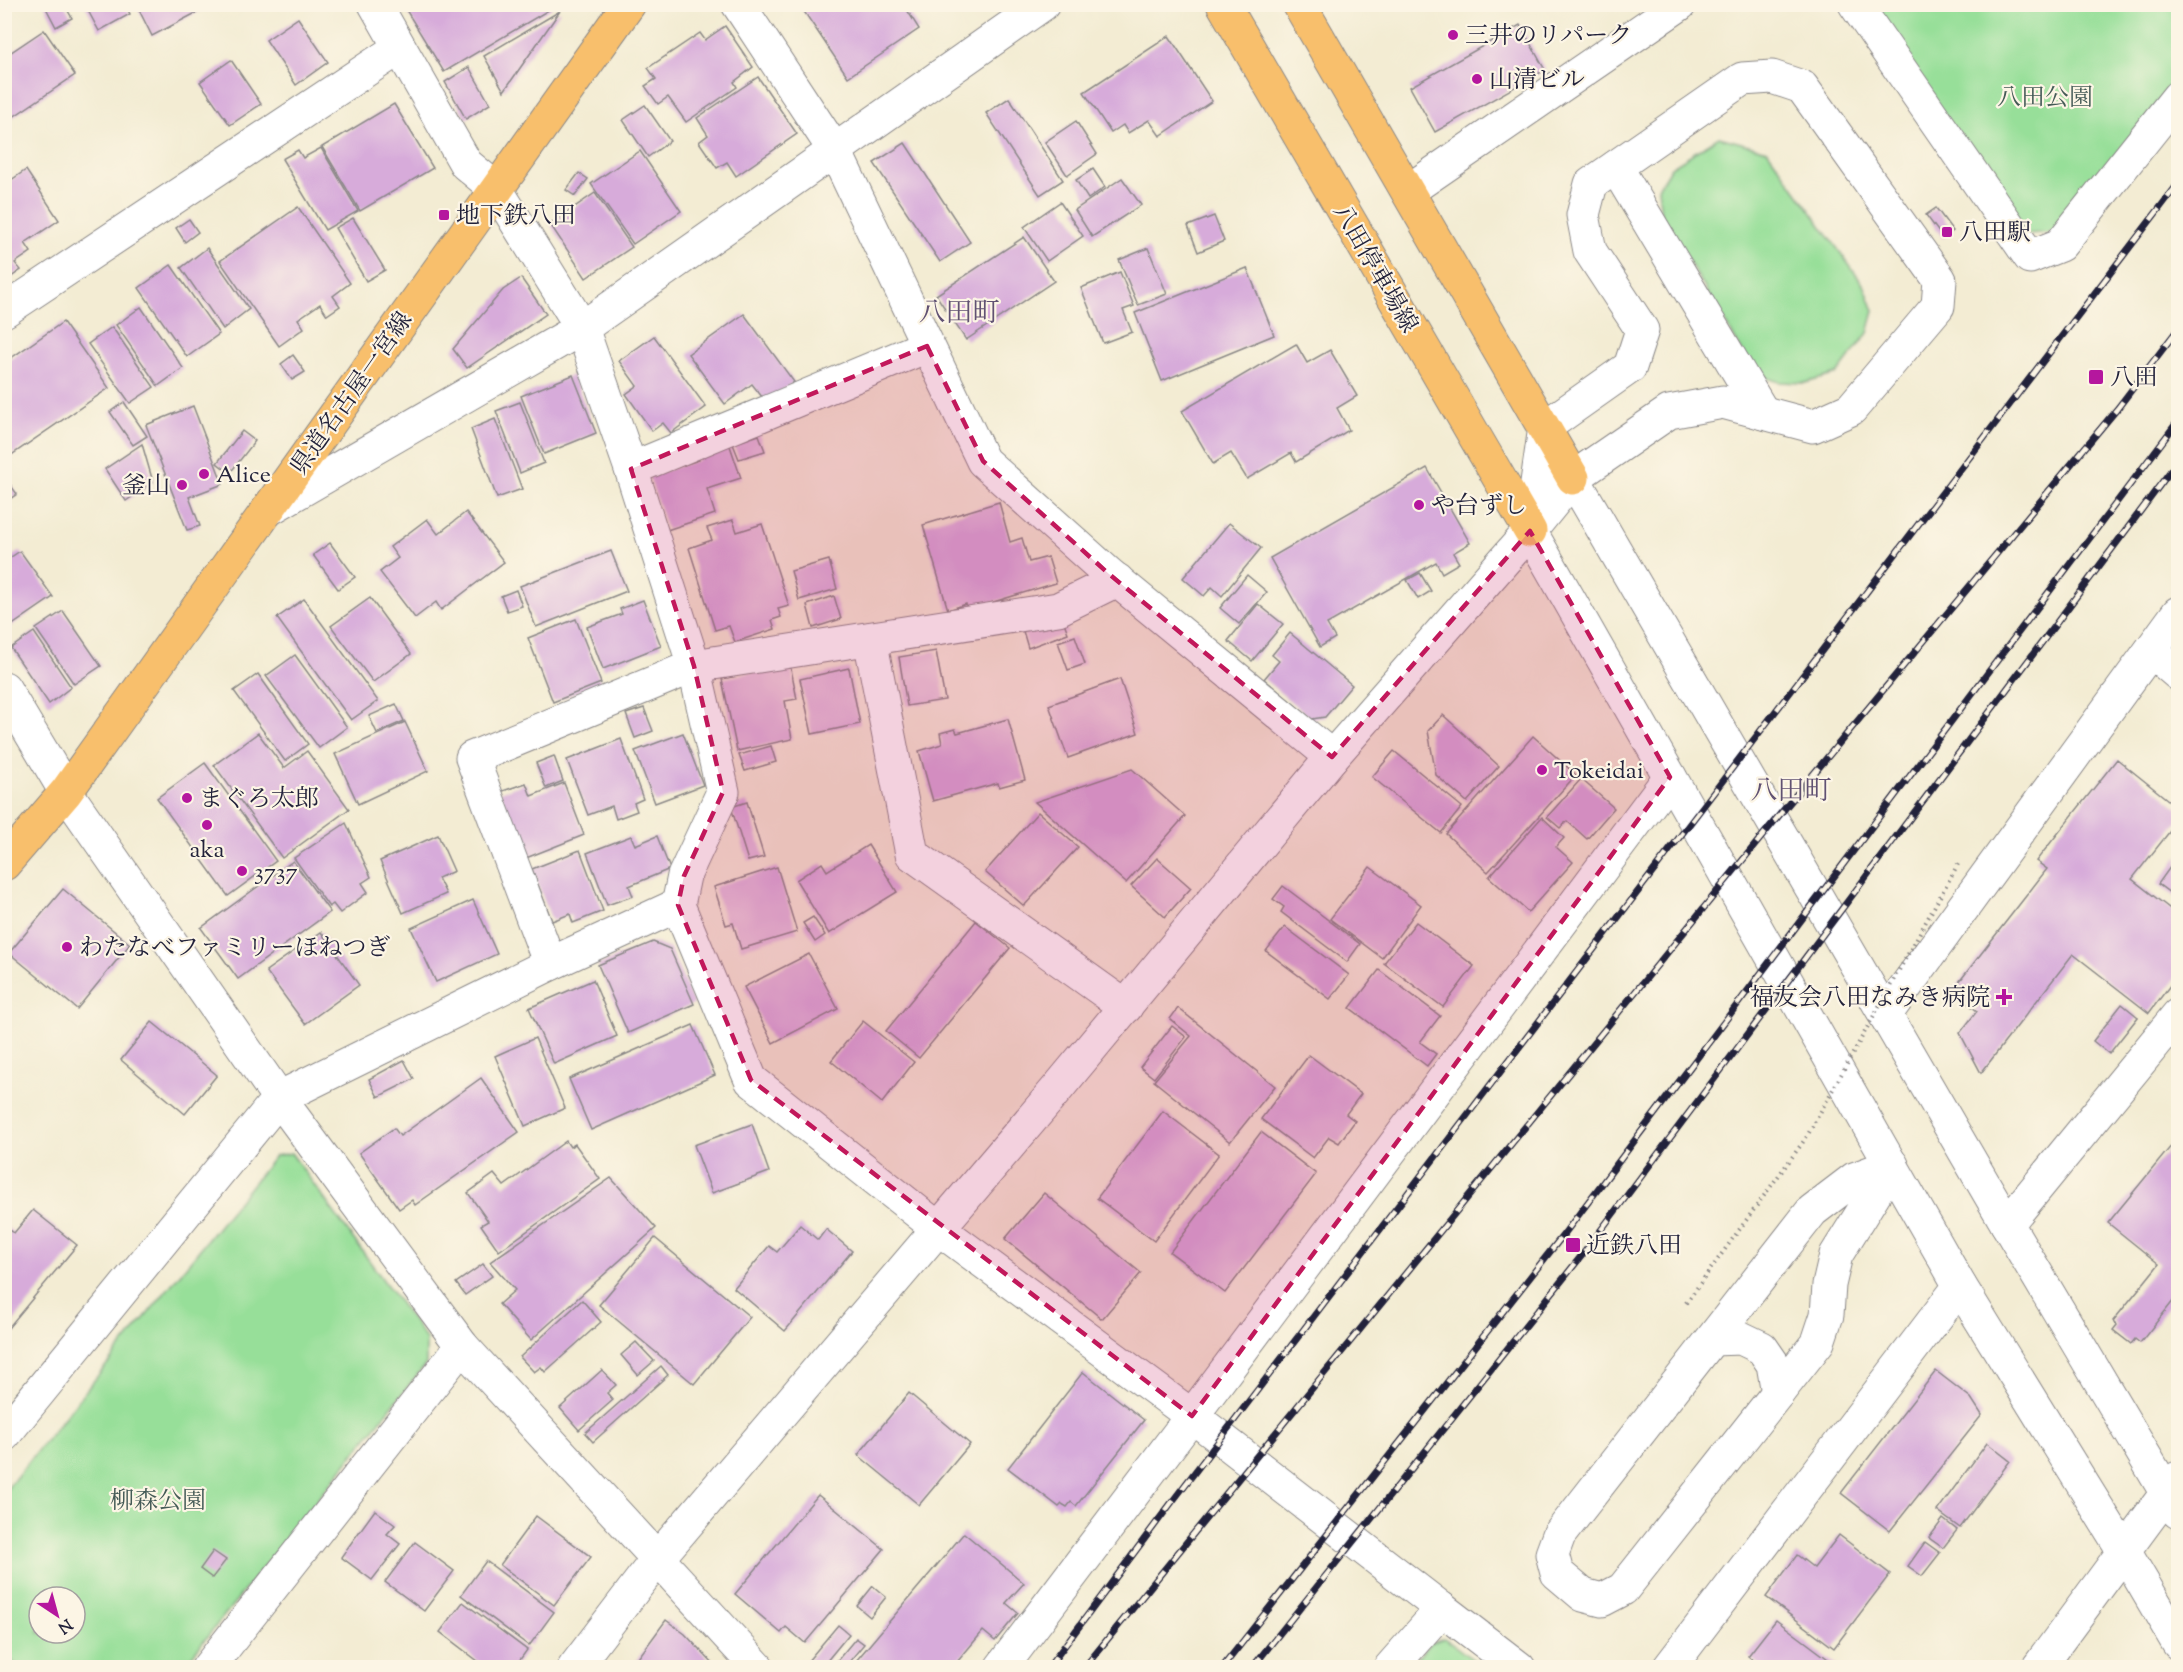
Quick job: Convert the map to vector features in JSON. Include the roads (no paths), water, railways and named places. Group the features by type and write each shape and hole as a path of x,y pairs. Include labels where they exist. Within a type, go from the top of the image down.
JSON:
{"main road":[{"name":"県道名古屋一宮線","path":"4,864 66,792 629,4"},
{"name":"八田停車場線","path":"1223,4 1530,531"},
{"path":"1299,4 1574,478"}],"street":[{"path":"375,4 466,164 496,189 582,328 631,469 694,666 723,792 684,876 678,905 751,1080 939,1229 1192,1416 1519,1668"},
{"path":"738,4 835,151 983,461 1117,580 1332,757"},
{"path":"268,509 582,328 1043,4"},
{"path":"1408,191 1680,4"},
{"path":"1855,4 2030,257 2060,245 2178,97"},
{"path":"4,310 399,48"},
{"path":"574,1668 658,1558 1126,1007 1332,757 1530,531 1574,478 1670,412 1723,402 1813,426 1851,410 1938,306 1940,280 1802,87 1772,77 1742,79 1591,184 1584,215 1590,251 1642,330 1630,367 1545,427 1530,531 1960,1286 2124,1551 2178,1643"},
{"path":"1616,167 1763,413"},
{"path":"631,469 927,346"},
{"path":"1574,478 2007,1224 2175,1494 2124,1551 2038,1668"},
{"path":"550,964 472,758 694,666 1058,609 1117,580"},
{"path":"1886,1015 2178,613"},
{"path":"870,639 912,854 1126,1007"},
{"path":"2151,651 2178,674"},
{"path":"4,688 66,792 279,1098 462,1346 758,1668"},
{"path":"1001,1668 1670,777"},
{"path":"4,1435 279,1098 550,964 678,905"},
{"path":"2007,1224 2178,1015"},
{"path":"1892,1165 1836,1255 1829,1285 1827,1314 1818,1342 1623,1589 1602,1600 1583,1595 1557,1573 1552,1554 1559,1535 1812,1211 1854,1179 1892,1165"},
{"path":"1669,1668 1960,1286"},
{"path":"1713,1339 1741,1338 1762,1348 1773,1364 1778,1393"},
{"path":"208,1668 462,1346"},
{"path":"1390,1668 1442,1609"}],"railway":[{"path":"1048,1668 1172,1502 2178,184"},
{"path":"1084,1668 1786,807 2117,409 2178,329"},
{"path":"1222,1668 1564,1234 2178,421"},
{"path":"1252,1668 1583,1254 2178,461"}],"place":[{"name":"三井のリパーク","path":"1453,35"},
{"name":"山清ビル","path":"1477,79"},
{"name":"地下鉄八田","path":"444,215"},
{"name":"八田駅","path":"1947,232"},
{"name":"八田","path":"2096,377"},
{"name":"Alice","path":"204,474"},
{"name":"釜山","path":"182,485"},
{"name":"や台ずし","path":"1419,505"},
{"name":"Tokeidai","path":"1542,770"},
{"name":"まぐろ太郎","path":"187,798"},
{"name":"aka","path":"207,825"},
{"name":"3737","path":"242,871"},
{"name":"わたなべファミリーほねつぎ","path":"67,947"},
{"name":"福友会八田なみき病院","path":"2004,997"},
{"name":"近鉄八田","path":"1573,1245"}],"district":[{"name":"八田町","path":"959,312"},
{"name":"八田町","path":"1791,790"}],"park label":[{"name":"八田公園","path":"2045,97"},
{"name":"柳森公園","path":"158,1500"}]}
